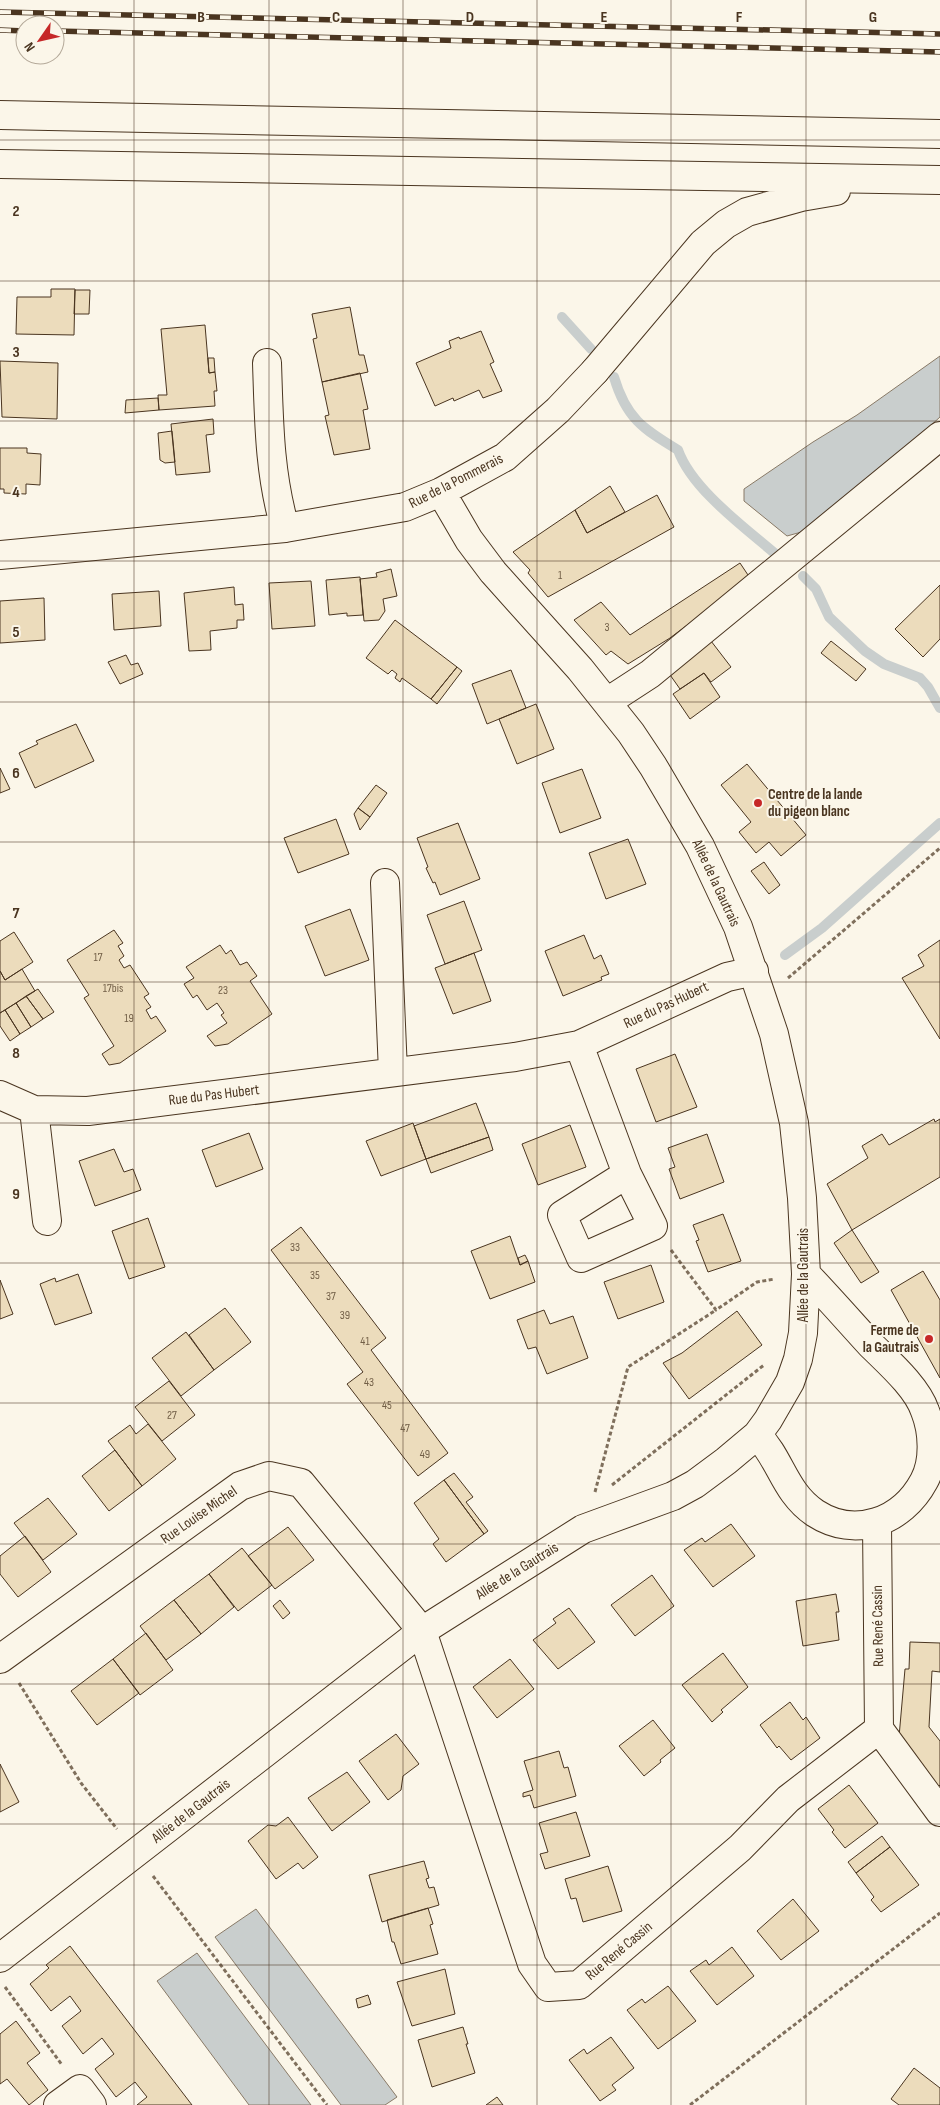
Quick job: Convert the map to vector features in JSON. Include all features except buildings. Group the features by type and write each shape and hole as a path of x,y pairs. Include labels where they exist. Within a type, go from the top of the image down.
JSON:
{"main road":[{"path":"0,115 940,134"},
{"path":"0,164 940,180"},
{"name":"Rue de la Pommerais","path":"0,555 285,528 405,507 441,492 505,457 558,410 595,371 703,243 726,224 747,212 801,197 906,180"},
{"path":"267,362 270,454 277,498 285,528"},
{"path":"607,702 650,674 940,436"},
{"name":"Allée de la Gautrais","path":"0,1958 422,1631 583,1530 672,1496 695,1484 757,1435 780,1402 798,1359 803,1333 806,1274 802,1198 794,1123 774,1034 738,927 700,846 653,766 607,702 493,572 469,540 441,492"},
{"path":"385,883 393,1072"},
{"name":"Rue du Pas Hubert","path":"0,1096 34,1110 88,1110 516,1057 579,1045 727,977 754,972"},
{"path":"579,1045 627,1174 653,1226 580,1258 562,1215 627,1174"},
{"path":"34,1110 48,1221"},
{"path":"757,1435 768,1446 784,1479 798,1498 815,1513 834,1523 855,1526 877,1524 895,1514 910,1500 924,1481 930,1457 931,1430 925,1409 891,1363 806,1274"},
{"name":"Rue Louise Michel","path":"1,1658 214,1503 240,1486 269,1476 301,1482 422,1631"},
{"name":"Rue René Cassin","path":"422,1631 532,1964 548,1987 579,1985 740,1848 788,1799 879,1729 877,1524"},
{"path":"879,1729 940,1812"},
{"path":"58,2105 86,2097"}],"path":[{"path":"786,980 940,848"},
{"path":"653,1226 716,1310"},
{"path":"601,1493 593,1499 628,1367 757,1282 806,1274"},
{"path":"609,1487 770,1360 798,1359"},
{"path":"1,1658 81,1783 327,2105"},
{"path":"690,2105 940,1912"},
{"path":"4,1987 86,2097"}],"shaded area":[{"path":"940,356 940,417 869,482 805,531 787,536 744,501 744,489 813,442 857,415"},
{"path":"256,1909 397,2097 385,2105 341,2105 215,1937"},
{"path":"197,1953 311,2105 249,2105 157,1981"}],"waterway":[{"path":"562,317 591,349"},
{"path":"614,377 624,403 637,421 655,436 678,450 695,480 708,494 779,557"},
{"path":"803,576 816,589 829,617 865,651 884,664 920,678 928,687 940,708"},
{"path":"785,955 822,928 940,823"}],"railway":[{"path":"0,12 940,34"},
{"path":"0,30 15,31"},
{"path":"65,31 940,52"}],"place":[{"name":"Centre de la lande du pigeon blanc","path":"758,803"},
{"name":"Ferme de la Gautrais","path":"929,1339"}]}
